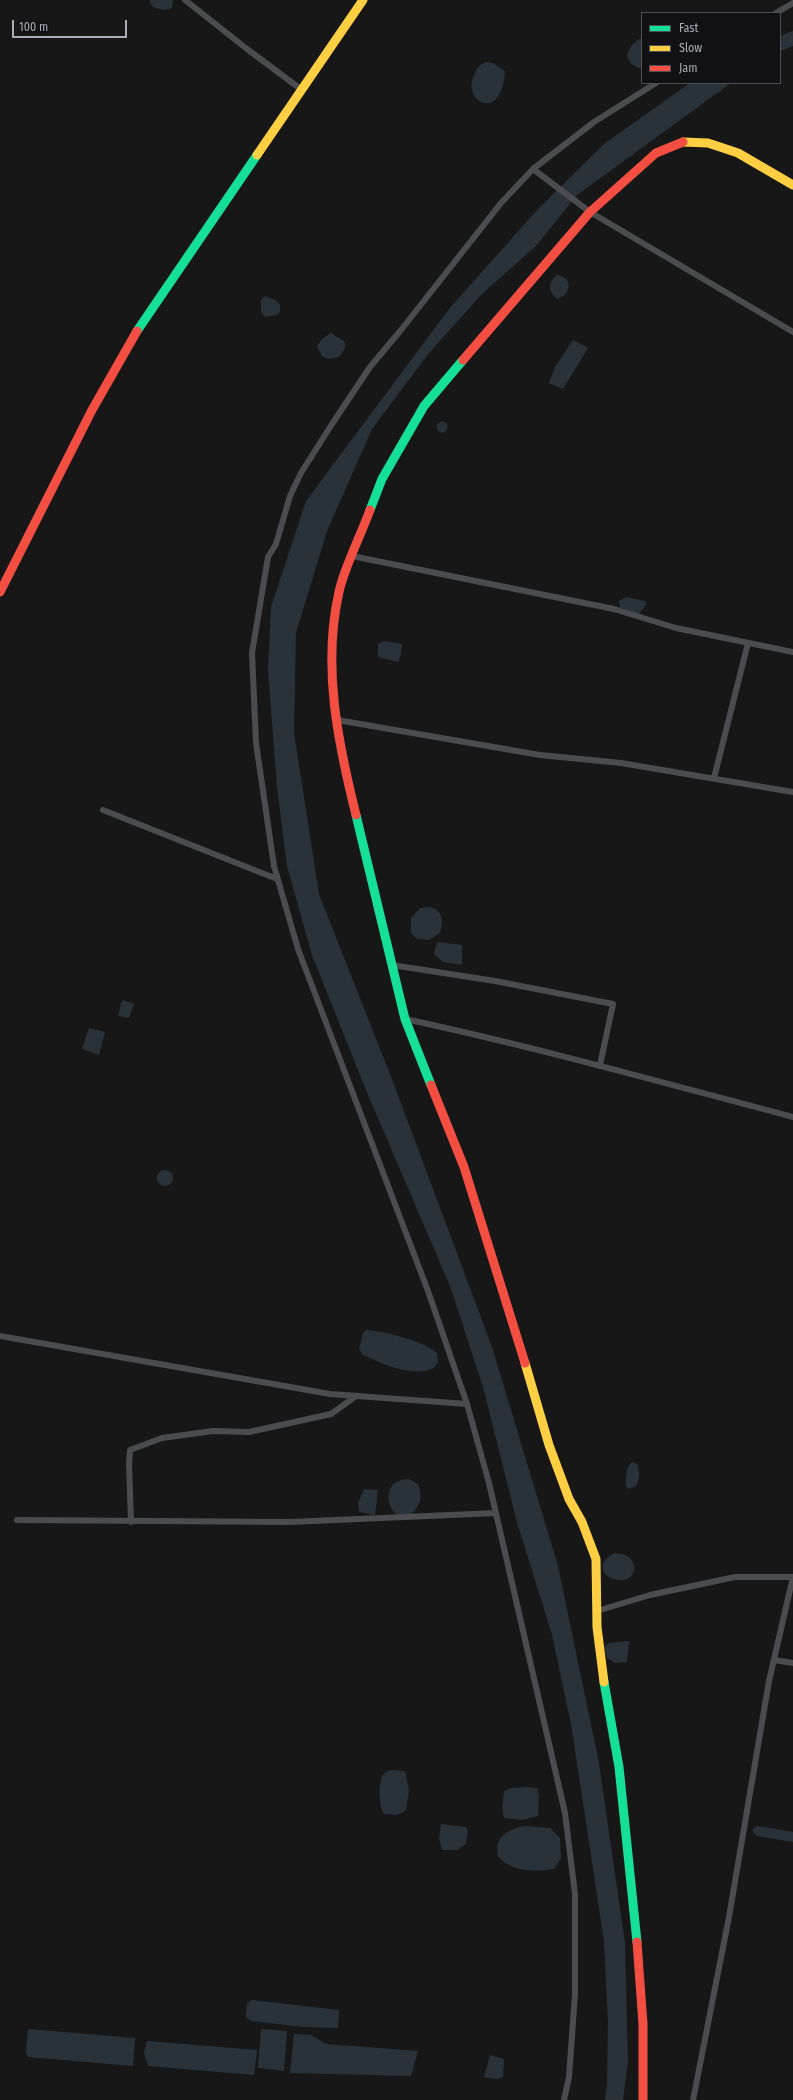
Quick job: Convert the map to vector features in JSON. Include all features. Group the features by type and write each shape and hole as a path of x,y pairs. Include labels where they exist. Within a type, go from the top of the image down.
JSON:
{"street":[{"path":"185,0 302,90"},
{"path":"0,592 92,410 139,327 363,0"},
{"path":"778,12 793,3"},
{"path":"564,2100 569,2077 576,1994 575,1894 563,1806 474,1423 428,1291 298,949 277,879 256,743 252,653 268,557 276,544 290,496 300,473 370,367 411,318 501,203 533,169 594,122 654,84"},
{"path":"643,2100 643,2024 634,1900 624,1824 619,1767 603,1678 597,1611 596,1559 582,1522 569,1499 549,1445 514,1325 464,1167 405,1019 352,800 332,692 331,637 339,591 382,479 424,406 590,212 656,153 683,142 708,143 738,153 793,185"},
{"path":"533,169 590,212 793,332"},
{"path":"352,556 614,609 676,628 793,652"},
{"path":"714,778 748,643"},
{"path":"337,720 540,755 621,763 793,792"},
{"path":"103,810 277,879"},
{"path":"392,965 495,981 613,1004 600,1065"},
{"path":"405,1019 600,1065 793,1118"},
{"path":"0,1336 330,1394 467,1404"},
{"path":"131,1522 130,1450 162,1438 213,1431 249,1432 332,1414 356,1396"},
{"path":"17,1520 290,1522 496,1513"},
{"path":"597,1611 650,1594 735,1577 793,1577 774,1660 729,1917 693,2100"},
{"path":"774,1660 793,1663"}],"shaded area":[{"path":"150,0 173,0 172,8 164,10 158,9 151,5"},
{"path":"641,38 641,68 631,63 628,59 631,46"},
{"path":"486,62 493,63 505,71 502,87 497,98 490,103 484,103 477,100 471,85 477,69"},
{"path":"689,84 730,84 577,195 536,246 482,294 429,353 372,429 327,531 296,633 294,733 319,894 393,1082 492,1347 558,1566 599,1763 625,1943 628,2062 623,2100 605,2100 607,2085 608,2022 604,1941 571,1724 552,1635 517,1522 483,1387 450,1286 366,1090 312,955 287,866 277,787 268,670 271,607 306,501 449,309 537,210 604,144"},
{"path":"557,275 565,278 569,285 564,296 557,299 550,290 550,284"},
{"path":"265,296 276,300 280,305 280,312 277,315 265,317 261,312 261,300"},
{"path":"331,333 345,342 345,348 339,357 328,359 322,356 317,346 323,338"},
{"path":"573,340 588,348 563,389 549,383 555,367"},
{"path":"440,422 444,422 446,423 446,431 440,432 437,429 437,425"},
{"path":"626,597 645,601 646,605 639,614 620,608 619,601"},
{"path":"384,641 402,644 401,655 398,662 378,657 378,644"},
{"path":"431,907 438,911 442,917 440,933 429,940 417,939 411,933 411,918 420,908"},
{"path":"437,942 462,945 462,965 443,962 434,954"},
{"path":"122,1000 134,1004 129,1018 118,1016"},
{"path":"89,1028 105,1032 99,1055 82,1049"},
{"path":"165,1170 171,1172 173,1178 171,1184 165,1186 159,1184 157,1178 159,1172"},
{"path":"366,1330 383,1332 423,1344 437,1353 438,1362 434,1368 425,1371 407,1371 388,1366 371,1359 363,1355 359,1349 363,1333"},
{"path":"632,1462 637,1464 639,1469 639,1478 636,1486 629,1489 626,1487 626,1473"},
{"path":"409,1479 418,1484 421,1495 420,1501 415,1510 407,1516 400,1516 394,1512 390,1505 388,1496 391,1488 397,1482"},
{"path":"364,1489 378,1490 375,1515 359,1512 358,1503"},
{"path":"615,1553 624,1555 630,1559 634,1564 633,1575 622,1580 607,1576 603,1569 603,1563 607,1558"},
{"path":"629,1641 627,1662 615,1663 607,1658 604,1648 609,1643"},
{"path":"392,1770 405,1771 409,1791 406,1809 404,1812 396,1815 384,1814 380,1802 381,1780 385,1773"},
{"path":"512,1788 537,1788 539,1796 538,1816 522,1820 504,1818 502,1808 504,1791"},
{"path":"441,1824 466,1827 468,1831 466,1844 457,1850 442,1850 439,1838"},
{"path":"525,1826 550,1828 560,1838 561,1858 554,1869 524,1870 509,1865 498,1856 497,1849 500,1839 513,1829"},
{"path":"757,1826 793,1832 793,1842 757,1836 753,1832 753,1829"},
{"path":"252,2000 339,2010 338,2028 304,2027 251,2021 246,2017 247,2003"},
{"path":"28,2029 135,2038 133,2066 28,2057 26,2052"},
{"path":"261,2029 287,2031 284,2071 258,2068"},
{"path":"294,2034 311,2035 326,2044 418,2051 411,2076 290,2073"},
{"path":"147,2041 257,2050 254,2075 148,2066 144,2053"},
{"path":"490,2055 504,2059 503,2077 496,2079 484,2077"}],"waterway":[{"path":"781,44 793,38"}],"traffic: fast":[{"path":"137,331 257,155"},
{"path":"370,510 382,479 424,406 463,360"},
{"path":"356,815 405,1019 431,1085"},
{"path":"604,1682 619,1767 637,1942"}],"traffic: slow":[{"path":"257,155 363,0"},
{"path":"683,142 708,143 738,153 793,185"},
{"path":"525,1363 549,1445 569,1499 582,1522 596,1559 597,1627 604,1682"}],"traffic: jam":[{"path":"463,360 590,212 656,153 683,142"},
{"path":"0,592 92,410 137,331"},
{"path":"356,815 338,732 334,704 332,648 334,620 341,583 370,510"},
{"path":"431,1085 464,1167 525,1363"},
{"path":"637,1942 643,2024 643,2100"}]}
